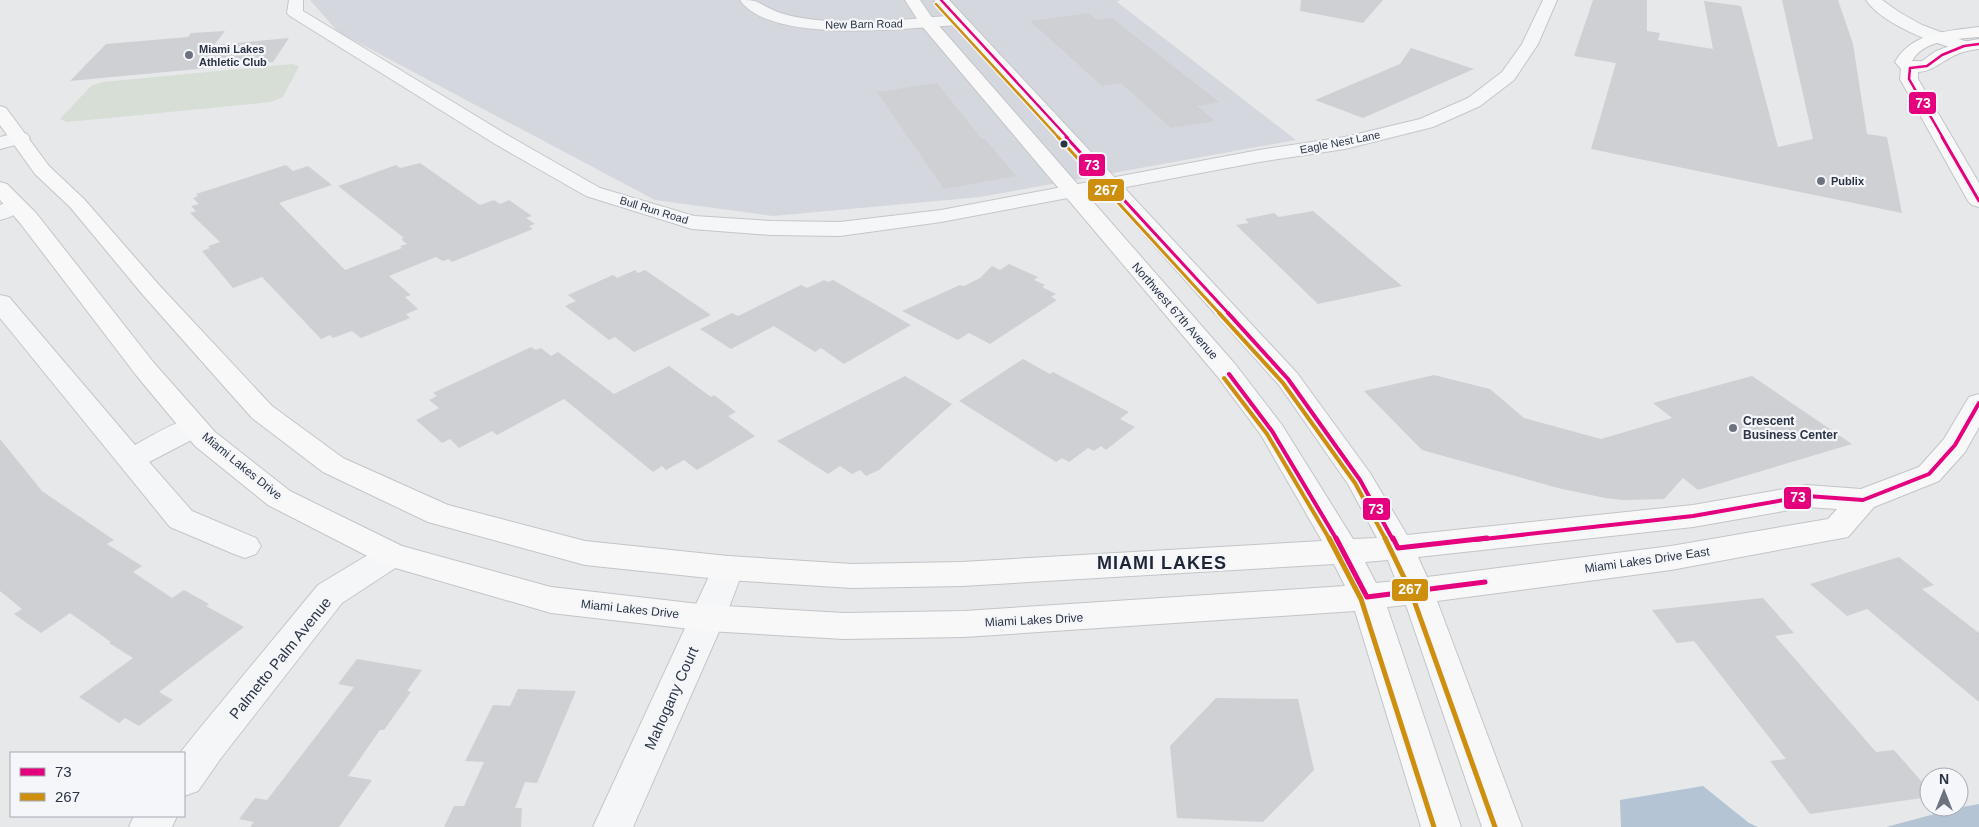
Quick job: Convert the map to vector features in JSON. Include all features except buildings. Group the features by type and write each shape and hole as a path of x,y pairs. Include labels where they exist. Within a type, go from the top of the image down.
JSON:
{"main road":[{"name":"Northwest 67th Avenue","path":"912,0 927,22 1226,370 1272,432 1345,552 1367,597 1441,827"},
{"path":"941,0 957,20 1288,380 1360,480 1398,548 1417,590 1502,827"},
{"path":"1972,45 1942,55 1927,66 1910,68 1903,62 1905,56 1915,46 1940,38 1979,32"},
{"path":"1910,68 1909,78 1979,201"},
{"path":"0,112 10,141 76,203 151,290 262,412 333,465 439,514 585,553 728,568 852,576 962,574 1398,548"},
{"name":"Miami Lakes Drive","path":"5,202 28,218 145,369 205,439 279,498 392,554 551,600 708,618 844,626 964,624 1367,597 1417,590"},
{"name":"Miami Lakes Drive East","path":"1398,548 1693,516 1807,496 1863,500 1928,474 1955,445 1979,404"},
{"name":"Miami Lakes Drive East","path":"1417,590 1671,558 1837,529 1863,500"}],"street":[{"name":"Bull Run Road","path":"296,0 295,13 330,36 502,140 593,192 692,222 771,228 840,229 941,216 1073,191"},
{"name":"New Barn Road","path":"747,0 755,8 767,13 812,24 864,26 957,20"},
{"name":"Eagle Nest Lane","path":"1073,191 1259,156 1345,143 1426,123 1474,102 1508,76 1530,44 1550,0"},
{"path":"1873,0 1889,14 1908,25 1940,38 1972,45"},
{"path":"0,302 181,519 245,546"},
{"path":"131,458 195,427"},
{"name":"Palmetto Palm Avenue","path":"185,779 208,746 330,594 392,554"},
{"name":"Mahogany Court","path":"613,827 708,618 728,568"}],"shaded area":[{"path":"310,0 1120,0 1117,2 1296,140 980,197 773,216 655,200 338,32"},
{"path":"292,64 299,66 283,97 271,102 67,122 60,119 91,86 103,82"}],"water":[{"path":"1703,786 1749,823 1758,827 1621,827 1620,800"},
{"path":"1979,804 1979,827 1886,827 1923,817 1969,817 1969,806"}],"transit line":[{"name":"73","path":"941,0 1288,379 1360,480 1398,548 1693,516 1807,496 1863,500 1929,474 1955,445 1979,403"},
{"name":"267","path":"936,4 1283,383 1355,483 1392,551 1411,592 1495,827"},
{"name":"73","path":"1979,44 1964,46 1942,55 1927,66 1910,68 1909,79 1979,201"},
{"name":"73","path":"1229,374 1272,431 1345,553 1367,597 1485,582"},
{"name":"267","path":"1224,378 1267,434 1340,556 1361,599 1434,827"}],"place":[{"name":"Miami Lakes Athletic Club","path":"189,55"},
{"name":"Publix","path":"1821,181"},
{"name":"Crescent Business Center","path":"1733,428"}],"district":[{"name":"MIAMI LAKES","path":"1162,563"}]}
